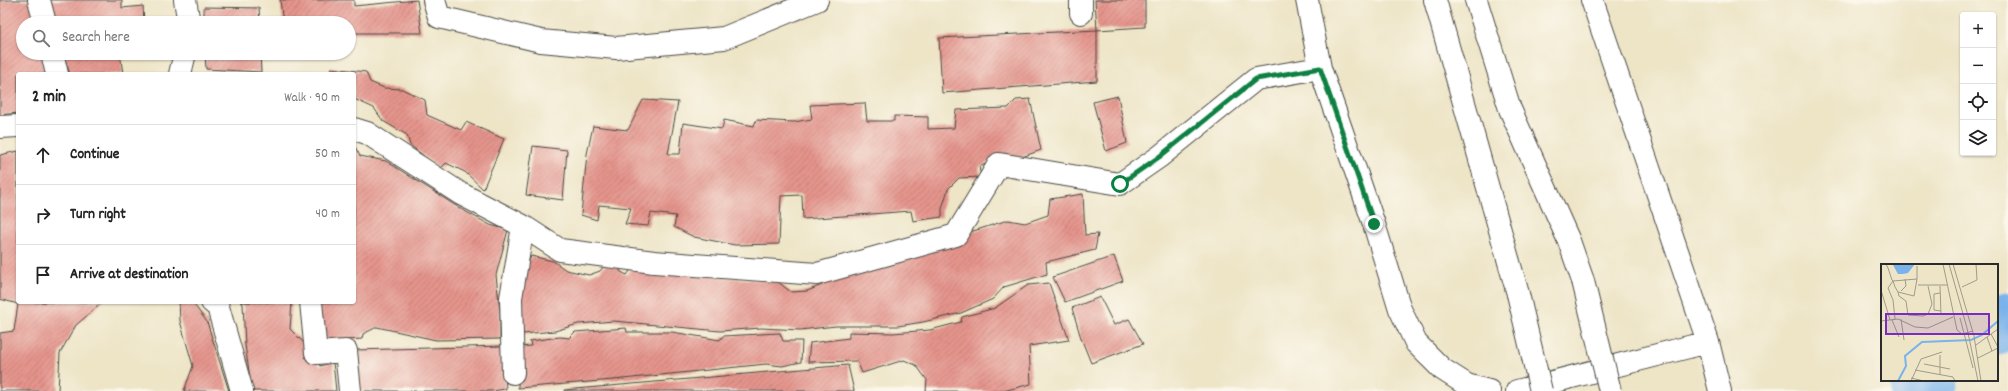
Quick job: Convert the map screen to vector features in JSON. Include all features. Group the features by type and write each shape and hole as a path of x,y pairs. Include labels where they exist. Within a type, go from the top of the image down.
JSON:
{"street":[{"path":"39,0 43,16"},
{"path":"185,0 188,16"},
{"path":"434,0 439,17 541,41 616,48 724,38 817,0"},
{"path":"1308,0 1320,68 1374,224 1400,310 1416,343 1442,369 1467,385 1489,391"},
{"path":"1434,0 1518,294 1541,391"},
{"path":"1476,0 1510,109 1569,242 1583,280 1610,391"},
{"path":"1592,0 1708,342 1720,391"},
{"path":"54,60 57,72"},
{"path":"180,72 183,60"},
{"path":"356,130 367,133 461,194 523,226 560,250 654,262 817,274 956,235 999,164 1120,184 1159,157 1256,79 1320,68"},
{"path":"0,127 16,126"},
{"path":"513,373 511,298 523,226"},
{"path":"214,304 218,307 242,391"},
{"path":"311,304 316,353 346,351 350,391"},
{"path":"1517,391 1708,342"}],"building":[{"path":"0,0 30,0 33,16 16,16 16,60 43,60 46,72 16,72 16,113 0,115"},
{"path":"50,0 122,0 122,8 143,6 144,16 53,16"},
{"path":"280,0 354,0 354,6 417,0 422,33 356,33 356,16 282,16"},
{"path":"1095,0 1145,0 1145,27 1097,30"},
{"path":"204,7 259,8 260,16 204,16"},
{"path":"1097,30 1097,81 942,93 939,38"},
{"path":"65,60 121,60 123,72 69,72"},
{"path":"205,60 260,60 261,72 206,69"},
{"path":"331,68 366,72 370,82 384,88 402,89 425,100 427,115 461,130 466,122 504,139 483,189 465,172 446,163 440,169 410,145 407,135 383,121 374,108 356,100 356,72 330,72"},
{"path":"1118,96 1127,143 1106,151 1093,102"},
{"path":"1030,99 1041,150 1014,160 990,162 979,167 981,177 959,178 948,189 942,209 942,217 913,221 911,211 803,219 802,195 781,196 779,244 735,245 694,237 674,227 676,216 651,213 648,226 625,224 631,208 599,205 597,220 581,215 587,154 593,126 628,130 643,100 678,102 668,154 680,154 683,123 722,129 724,120 754,126 756,120 794,122 812,119 810,105 865,103 867,121 894,121 894,116 928,117 928,129 954,128 956,110 1008,108 1016,100"},
{"path":"533,146 567,150 563,200 526,195"},
{"path":"356,149 360,156 386,161 461,209 490,225 508,230 496,275 500,312 500,339 436,340 377,327 363,334 362,339 315,342 320,304 356,304"},
{"path":"16,151 16,303 0,299 0,155"},
{"path":"1083,194 1085,235 1098,234 1095,250 1046,262 1047,274 1004,287 993,299 961,313 898,326 836,326 800,330 761,328 720,331 614,321 578,324 555,331 523,334 519,305 523,278 531,256 553,261 566,270 589,275 600,271 605,265 618,267 621,272 627,275 632,268 778,282 791,292 807,291 822,285 822,279 1008,220 1025,223 1048,215 1050,199"},
{"path":"1114,256 1123,281 1065,302 1053,277"},
{"path":"1049,283 1069,340 1029,346 1031,384 1003,391 926,391 927,380 916,365 904,360 862,373 857,361 808,362 810,343 849,338 849,332 893,333 930,330 961,322 962,317 995,308 1028,285"},
{"path":"1100,297 1114,325 1129,319 1143,344 1091,363 1081,338 1072,308"},
{"path":"18,304 101,304 76,325 60,353 58,391 0,391 0,333 14,331"},
{"path":"179,304 194,304 207,322 229,391 184,391 193,366 180,321"},
{"path":"243,304 292,304 290,329 303,342 320,366 333,362 336,391 252,391 245,345"},
{"path":"626,328 627,332 672,332 720,340 723,336 780,333 783,341 802,341 801,362 782,366 766,364 518,388 519,347 531,346 530,341 560,337 569,338 575,332"},
{"path":"503,346 506,389 492,391 357,391 355,350"},
{"path":"848,365 854,391 564,391 564,390"}],"waterway":[{"path":"1998,327 2008,320"},
{"path":"1918,391 1930,381"}],"route":[{"path":"1120,184 1159,157 1256,79 1320,68 1374,224"}]}
